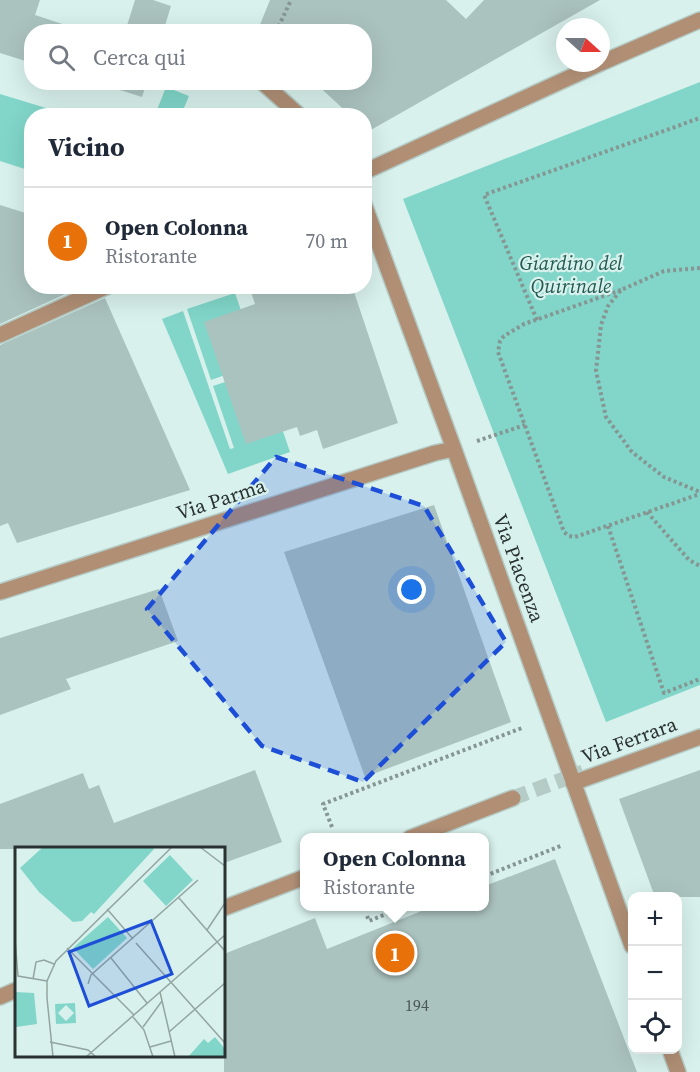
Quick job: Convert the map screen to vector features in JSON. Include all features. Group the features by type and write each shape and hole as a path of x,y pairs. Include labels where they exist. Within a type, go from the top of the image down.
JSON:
{"street":[{"path":"610,59 700,20"},
{"path":"372,167 582,72"},
{"path":"271,90 291,108"},
{"name":"Via Piacenza","path":"372,226 628,932"},
{"path":"0,335 90,294"},
{"name":"Via Parma","path":"0,592 435,453 454,449"},
{"name":"Via Ferrara","path":"573,783 700,737"},
{"path":"421,833 513,798"},
{"path":"225,908 300,879"},
{"path":"0,997 15,990"},
{"path":"671,1054 678,1072"}],"path":[{"path":"280,24 291,0"},
{"path":"537,320 484,195 700,118"},
{"path":"700,268 664,271 621,290 524,324 504,336 500,341 498,352 564,532 569,536 575,537 700,493"},
{"path":"621,290 608,306 601,325 596,371 606,417 632,452 648,465 664,477 700,493"},
{"path":"454,449 525,425"},
{"path":"647,512 690,560 700,566"},
{"path":"608,526 664,693 700,679"},
{"path":"332,827 323,804 522,728"},
{"path":"489,874 563,845"},
{"path":"367,916 369,921 394,911"}],"highlighted area":[{"path":"276,457 424,506 506,642 363,782 262,746 147,609"}],"green space":[{"name":"Giardino del Quirinale","path":"700,82 700,685 606,722 403,199"},
{"path":"165,90 174,90 189,96 184,108 158,108"},
{"path":"0,94 46,108 24,108 24,169 0,161"},
{"path":"235,294 259,363 211,380 187,309"},
{"path":"183,311 230,449 234,448 213,386 262,370 290,452 228,474 162,319"}],"building":[{"path":"0,0 40,0 35,15 63,24 24,24 24,60 0,53"},
{"path":"135,0 153,0 171,6 165,24 128,24"},
{"path":"270,0 446,0 466,19 484,0 600,0 568,18 556,18 556,25 372,129 372,108 342,108 323,90 372,90 372,24 260,24"},
{"path":"120,90 144,90 142,97"},
{"path":"0,205 24,212 24,294 66,294 0,324"},
{"path":"252,294 355,294 398,423 323,449 317,430 300,436 297,427 246,444 204,322 255,304"},
{"path":"105,298 190,490 17,543 8,523 0,526 0,345"},
{"path":"434,505 511,722 365,777 284,552"},
{"path":"159,589 178,641 66,679 71,689 0,715 0,638"},
{"path":"255,770 282,842 225,863 225,847 15,847 15,849 0,849 0,804 83,773 89,789 99,785 114,823"},
{"path":"700,770 700,897 682,897 682,892 653,892 619,799"},
{"path":"555,859 628,1049 628,1054 630,1054 637,1072 224,1072 225,954 315,918 327,949 422,911 489,911 489,884"}],"tunnel":[{"path":"513,798 583,772"}],"place":[{"name":"Open Colonna","path":"395,953"}]}
